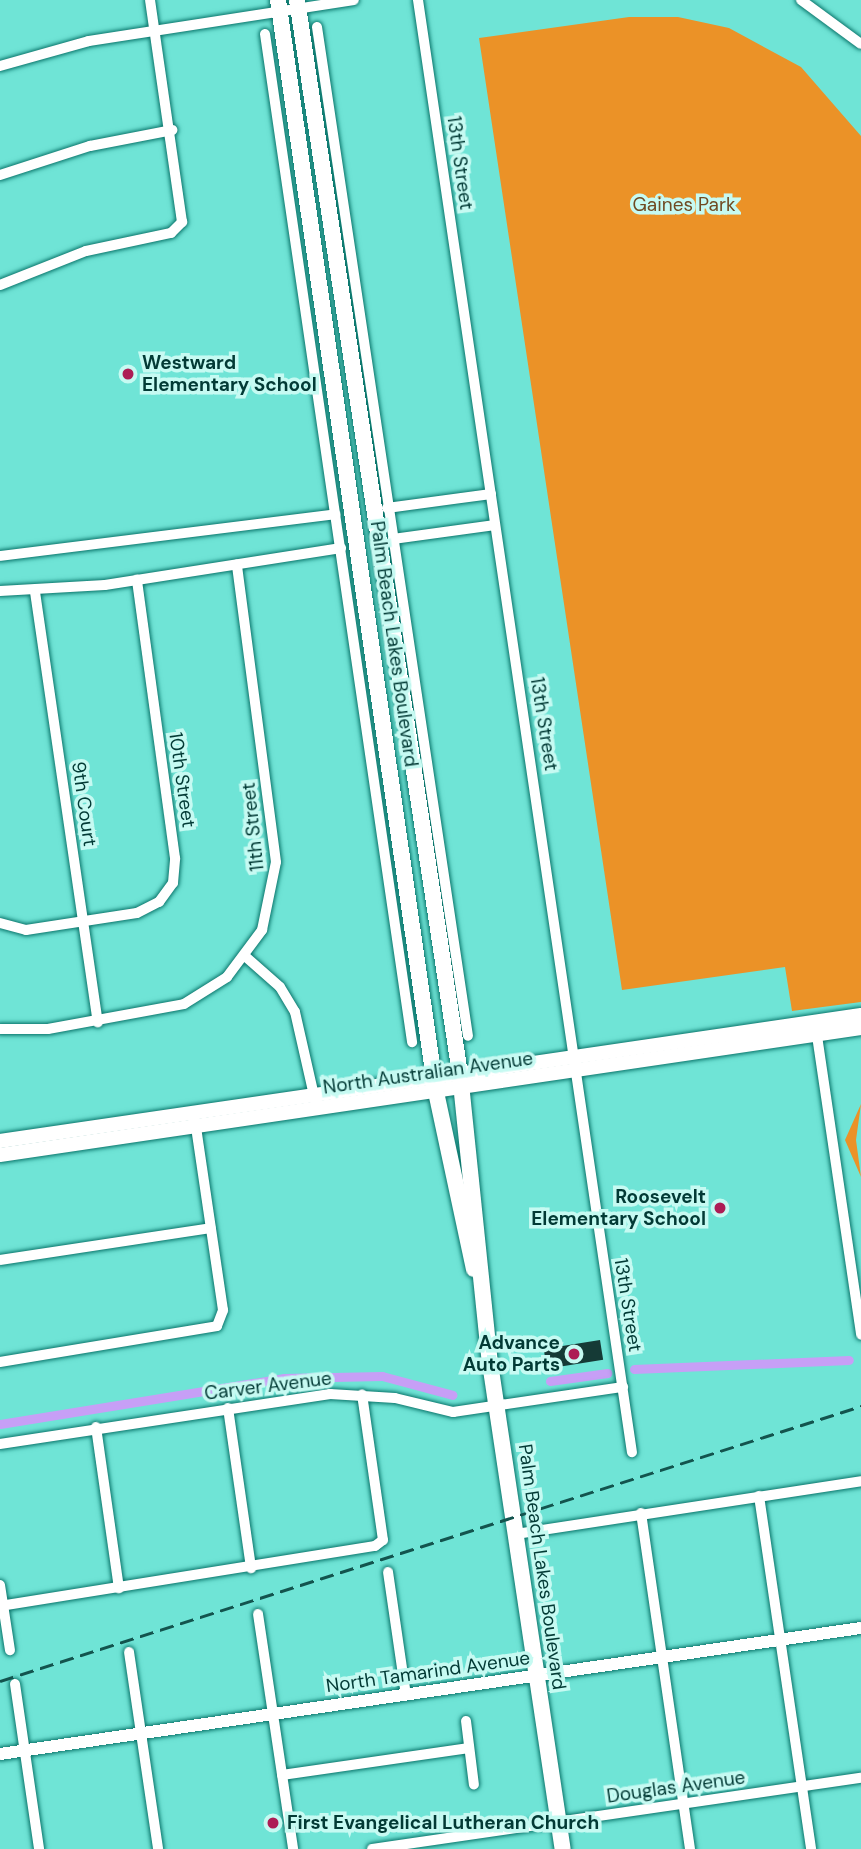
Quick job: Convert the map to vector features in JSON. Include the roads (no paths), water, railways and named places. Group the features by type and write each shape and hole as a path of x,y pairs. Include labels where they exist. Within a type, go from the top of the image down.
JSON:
{"main road":[{"name":"Palm Beach Lakes Boulevard","path":"298,4 322,112 337,266 400,639 416,800 451,967 461,1082 478,1206 481,1292 563,1849"},
{"name":"Palm Beach Lakes Boulevard","path":"278,5 318,270 364,643 397,803 435,1085 457,1209 481,1292"},
{"path":"318,270 337,266"},
{"path":"397,803 416,800"},
{"name":"North Australian Avenue","path":"0,1155 195,1119 461,1082 816,1027 861,1015"},
{"name":"North Australian Avenue","path":"816,1027 861,1028"},
{"name":"North Australian Avenue","path":"0,1141 195,1119"}],"street":[{"path":"0,285 86,251 171,233 182,222 172,130 150,0"},
{"path":"0,66 278,5 354,0"},
{"name":"13th Street","path":"418,0 632,1452"},
{"path":"801,0 861,44"},
{"path":"317,27 322,112 393,539 400,639 451,967 468,1036"},
{"path":"265,34 335,514 364,643 388,865 412,1042"},
{"path":"277,119 295,116"},
{"path":"0,175 90,146 172,130"},
{"path":"387,508 491,494"},
{"path":"0,556 335,514"},
{"path":"393,539 495,525"},
{"path":"0,591 35,592 137,580 341,548"},
{"name":"11th Street","path":"0,1029 98,1022 184,1004 246,957 267,918 276,862 237,565"},
{"name":"10th Street","path":"0,923 26,930 149,909 167,893 176,871 137,580"},
{"name":"9th Court","path":"35,592 98,1022"},
{"path":"388,865 406,862"},
{"path":"246,957 280,987 295,1012 315,1101"},
{"path":"816,1027 861,1335"},
{"path":"0,1362 217,1326 223,1310 195,1119"},
{"path":"0,1260 211,1228"},
{"name":"Carver Avenue","path":"0,1444 228,1408 362,1395 443,1411 497,1406 623,1387"},
{"path":"1,1606 251,1568 383,1539 362,1395"},
{"path":"228,1408 251,1568"},
{"path":"96,1427 119,1588"},
{"path":"516,1534 861,1481"},
{"path":"759,1496 811,1849"},
{"path":"640,1513 690,1849"},
{"path":"388,1572 406,1695"},
{"path":"0,1585 1,1606 10,1650"},
{"path":"258,1614 293,1849"},
{"name":"North Tamarind Avenue","path":"0,1754 861,1628"},
{"path":"129,1652 158,1849"},
{"path":"15,1684 39,1849"},
{"path":"466,1721 474,1786"},
{"path":"282,1775 469,1748"},
{"name":"Douglas Avenue","path":"372,1849 861,1778"}],"waterway":[{"path":"634,1369 849,1360"},
{"path":"550,1381 607,1373"},
{"path":"0,1424 284,1378 382,1376 453,1395"}],"railway":[{"path":"0,1681 861,1406"}],"place":[{"name":"Westward Elementary School","path":"128,374"},
{"name":"Roosevelt Elementary School","path":"720,1208"},
{"name":"Advance Auto Parts","path":"574,1354"},
{"name":"First Evangelical Lutheran Church","path":"273,1823"}],"park label":[{"name":"Gaines Park","path":"684,205"}]}
